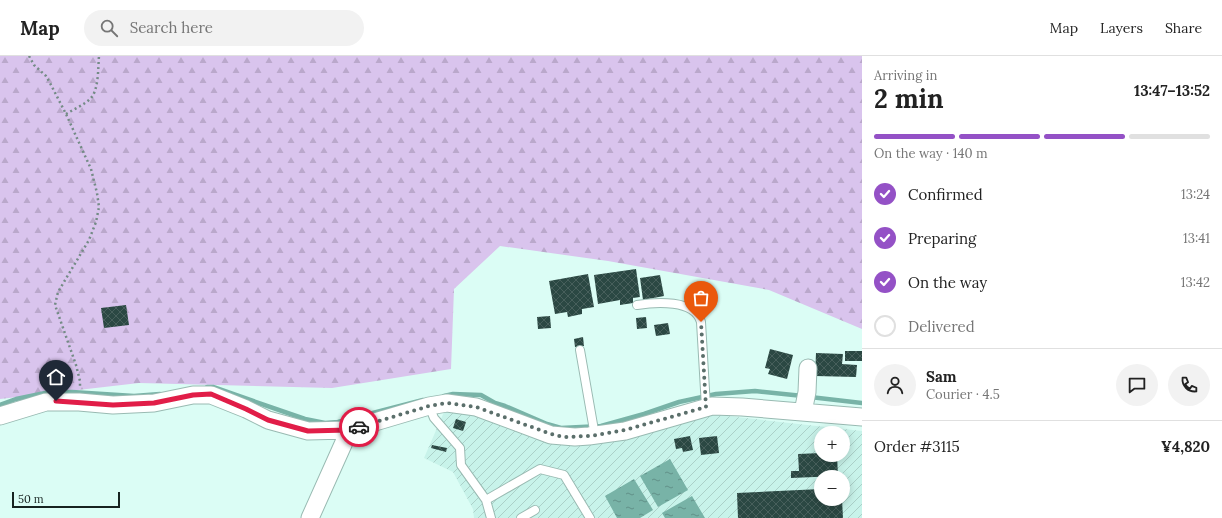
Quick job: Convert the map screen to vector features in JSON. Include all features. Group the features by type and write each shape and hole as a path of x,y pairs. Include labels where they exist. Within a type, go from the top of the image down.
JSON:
{"street":[{"path":"803,412 807,392 808,368"},
{"path":"0,416 46,402 79,402 127,405 154,403 193,395 211,394 268,420 308,431 348,430 429,406 447,403 471,406 551,434 575,437 595,436 625,430 712,406 742,406 862,417"},
{"path":"310,518 345,440 348,430"}],"lane":[{"path":"636,305 654,302 677,304 695,312 700,317 706,407"},
{"path":"580,350 595,436"},
{"path":"429,406 434,418 460,448 461,465 486,500 491,518"},
{"path":"486,500 540,469 564,475 590,518"},
{"path":"521,518 535,510"}],"path":[{"path":"29,56 34,65 46,76 66,114 91,169 99,207 96,222 89,240 56,298 55,305 80,381 79,402"},
{"path":"66,114 85,103 93,95 96,89 99,56"}],"shaded area":[{"path":"444,412 472,413 562,443 709,414 817,426 814,426 814,462 850,462 850,430 862,431 862,518 474,518 473,509 453,472 424,458"}],"green space":[{"path":"0,56 862,56 862,329 769,290 608,261 500,246 454,289 451,369 332,388 139,383 0,399"}],"water":[{"path":"670,459 688,490 658,507 640,476"},
{"path":"634,479 653,510 640,518 617,518 605,496"},
{"path":"692,496 705,518 665,518 662,513"}],"building":[{"path":"636,269 640,297 633,298 633,303 620,305 620,300 598,304 594,275"},
{"path":"588,274 594,307 582,309 582,314 568,317 567,312 555,314 549,281"},
{"path":"660,275 664,296 643,300 640,278"},
{"path":"126,305 129,325 104,328 101,308"},
{"path":"550,316 551,328 538,329 537,317"},
{"path":"646,317 647,328 637,329 636,318"},
{"path":"668,323 670,334 656,336 654,325"},
{"path":"583,337 584,346 575,347 574,339"},
{"path":"770,349 793,355 787,379 768,374 770,369 765,368"},
{"path":"845,351 862,351 862,361 845,361"},
{"path":"816,353 843,354 842,364 857,365 856,377 815,376"},
{"path":"456,419 466,422 463,431 453,428"},
{"path":"690,436 693,450 683,452 682,448 676,449 674,439"},
{"path":"717,436 719,453 701,455 699,438"},
{"path":"432,445 447,448 446,452 431,448"},
{"path":"814,453 814,462 837,462 838,470 814,470 814,477 791,478 791,471 799,471 798,454"},
{"path":"814,489 814,506 842,506 843,518 738,518 737,493"}],"waterway":[{"path":"207,387 213,387 305,419 325,423 338,422 423,400"},
{"path":"444,396 453,394 481,395 495,403 547,424 561,428 601,426 679,402 716,394 755,391 803,396"},
{"path":"0,405 16,399 50,392 134,396 160,394"},
{"path":"810,397 862,403"}],"way so far":[{"path":"359,427 429,406 447,403 476,407 551,434 564,437 575,437 625,430 706,407 701,322"}],"route":[{"path":"56,401 113,405 154,403 193,395 211,394 268,420 308,431 320,432 348,430 359,427"}]}
